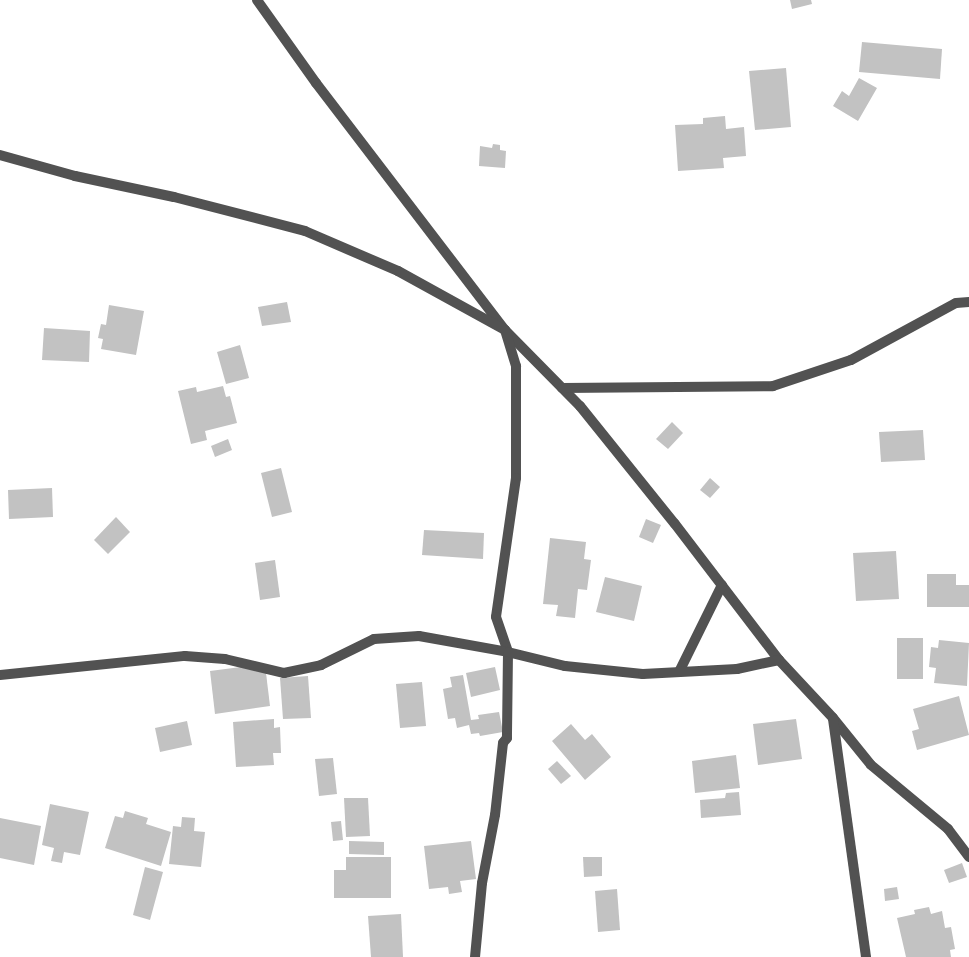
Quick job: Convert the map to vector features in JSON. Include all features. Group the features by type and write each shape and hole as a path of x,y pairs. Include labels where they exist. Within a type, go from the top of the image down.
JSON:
{"street":[{"path":"257,0 316,83 505,330 580,406 722,585 778,660 833,718 871,765 948,829 969,857"},
{"path":"0,155 76,176 174,197 305,232 398,271 505,330 516,366 516,478 496,617 508,652 507,738 503,743 495,815 482,883 475,957"},
{"path":"562,388 772,386 851,360 956,303 969,302"},
{"path":"680,672 722,585"},
{"path":"0,675 186,656 225,659 284,673 320,665 374,640 419,636 508,652 565,666 643,674 737,669 778,660"},
{"path":"833,718 866,957"}],"building":[{"path":"790,0 811,0 812,4 792,9"},
{"path":"862,42 942,49 940,79 859,72"},
{"path":"786,68 791,127 755,130 749,71"},
{"path":"859,78 877,88 858,121 833,106 842,91 849,96"},
{"path":"725,116 726,129 744,127 746,156 723,158 724,168 678,171 675,125 703,124 703,118"},
{"path":"493,144 500,145 500,150 506,151 505,168 479,166 480,146 492,148"},
{"path":"287,302 291,322 262,326 258,307"},
{"path":"109,305 144,311 136,355 101,349 103,339 98,338 101,324 106,325"},
{"path":"44,328 90,331 89,362 42,360"},
{"path":"240,345 249,378 226,384 217,352"},
{"path":"223,386 226,397 230,396 237,423 205,431 207,440 191,444 178,391 196,387 197,392"},
{"path":"672,422 683,433 668,449 656,439"},
{"path":"923,430 925,460 881,462 879,432"},
{"path":"228,439 232,450 215,457 211,446"},
{"path":"281,468 292,512 272,517 261,473"},
{"path":"710,478 720,487 710,498 700,490"},
{"path":"52,488 53,517 9,519 8,490"},
{"path":"116,517 130,532 108,554 94,540"},
{"path":"646,519 661,525 653,543 639,537"},
{"path":"424,530 484,533 483,559 422,555"},
{"path":"550,538 586,542 584,559 591,560 587,590 578,589 575,618 556,616 558,605 543,604"},
{"path":"896,551 899,599 856,601 853,553"},
{"path":"275,560 280,597 260,600 255,563"},
{"path":"927,574 956,574 956,585 969,585 969,607 927,607"},
{"path":"605,577 642,586 634,621 596,612"},
{"path":"897,638 923,638 923,679 897,679"},
{"path":"939,640 969,643 967,686 934,683 936,668 929,667 931,647 938,648"},
{"path":"241,667 266,673 270,706 215,714 210,671"},
{"path":"495,667 500,690 471,697 466,673"},
{"path":"463,675 471,720 479,719 478,715 499,712 503,732 480,736 479,733 471,734 469,725 457,728 455,718 448,719 443,689 452,687 450,677"},
{"path":"308,676 311,718 283,719 280,678"},
{"path":"422,682 426,726 400,728 396,684"},
{"path":"959,696 969,735 917,750 912,731 919,729 913,709"},
{"path":"274,719 274,728 280,727 281,753 273,753 274,765 236,767 233,722"},
{"path":"796,719 802,759 758,765 753,724"},
{"path":"187,721 192,745 160,752 155,728"},
{"path":"571,724 585,740 592,734 611,757 585,780 552,741"},
{"path":"736,755 740,788 695,793 692,761"},
{"path":"333,758 337,794 319,796 315,759"},
{"path":"557,761 571,776 561,784 548,769"},
{"path":"739,792 741,815 701,818 700,800 725,798 726,793"},
{"path":"344,798 368,798 370,836 346,837"},
{"path":"50,804 89,812 80,855 64,852 62,863 51,861 54,848 42,845"},
{"path":"125,811 148,818 146,824 171,832 161,866 105,848 115,816 123,818"},
{"path":"182,817 195,818 194,831 205,832 201,867 169,864 173,826 181,827"},
{"path":"0,818 41,826 34,865 0,858"},
{"path":"341,821 343,840 333,841 331,822"},
{"path":"349,841 384,842 384,855 349,854"},
{"path":"471,841 476,879 460,881 462,892 449,894 448,887 429,889 424,846"},
{"path":"346,857 391,857 391,898 334,898 334,870 346,870"},
{"path":"583,857 602,857 602,876 584,877"},
{"path":"962,863 967,877 949,883 944,870"},
{"path":"145,867 163,872 150,920 133,915"},
{"path":"897,887 899,899 885,901 884,889"},
{"path":"617,889 620,930 598,932 595,891"},
{"path":"929,907 931,914 942,911 945,928 951,927 955,949 950,950 951,957 906,957 897,918 915,914 914,910"},
{"path":"401,914 403,957 371,957 368,916"}]}
